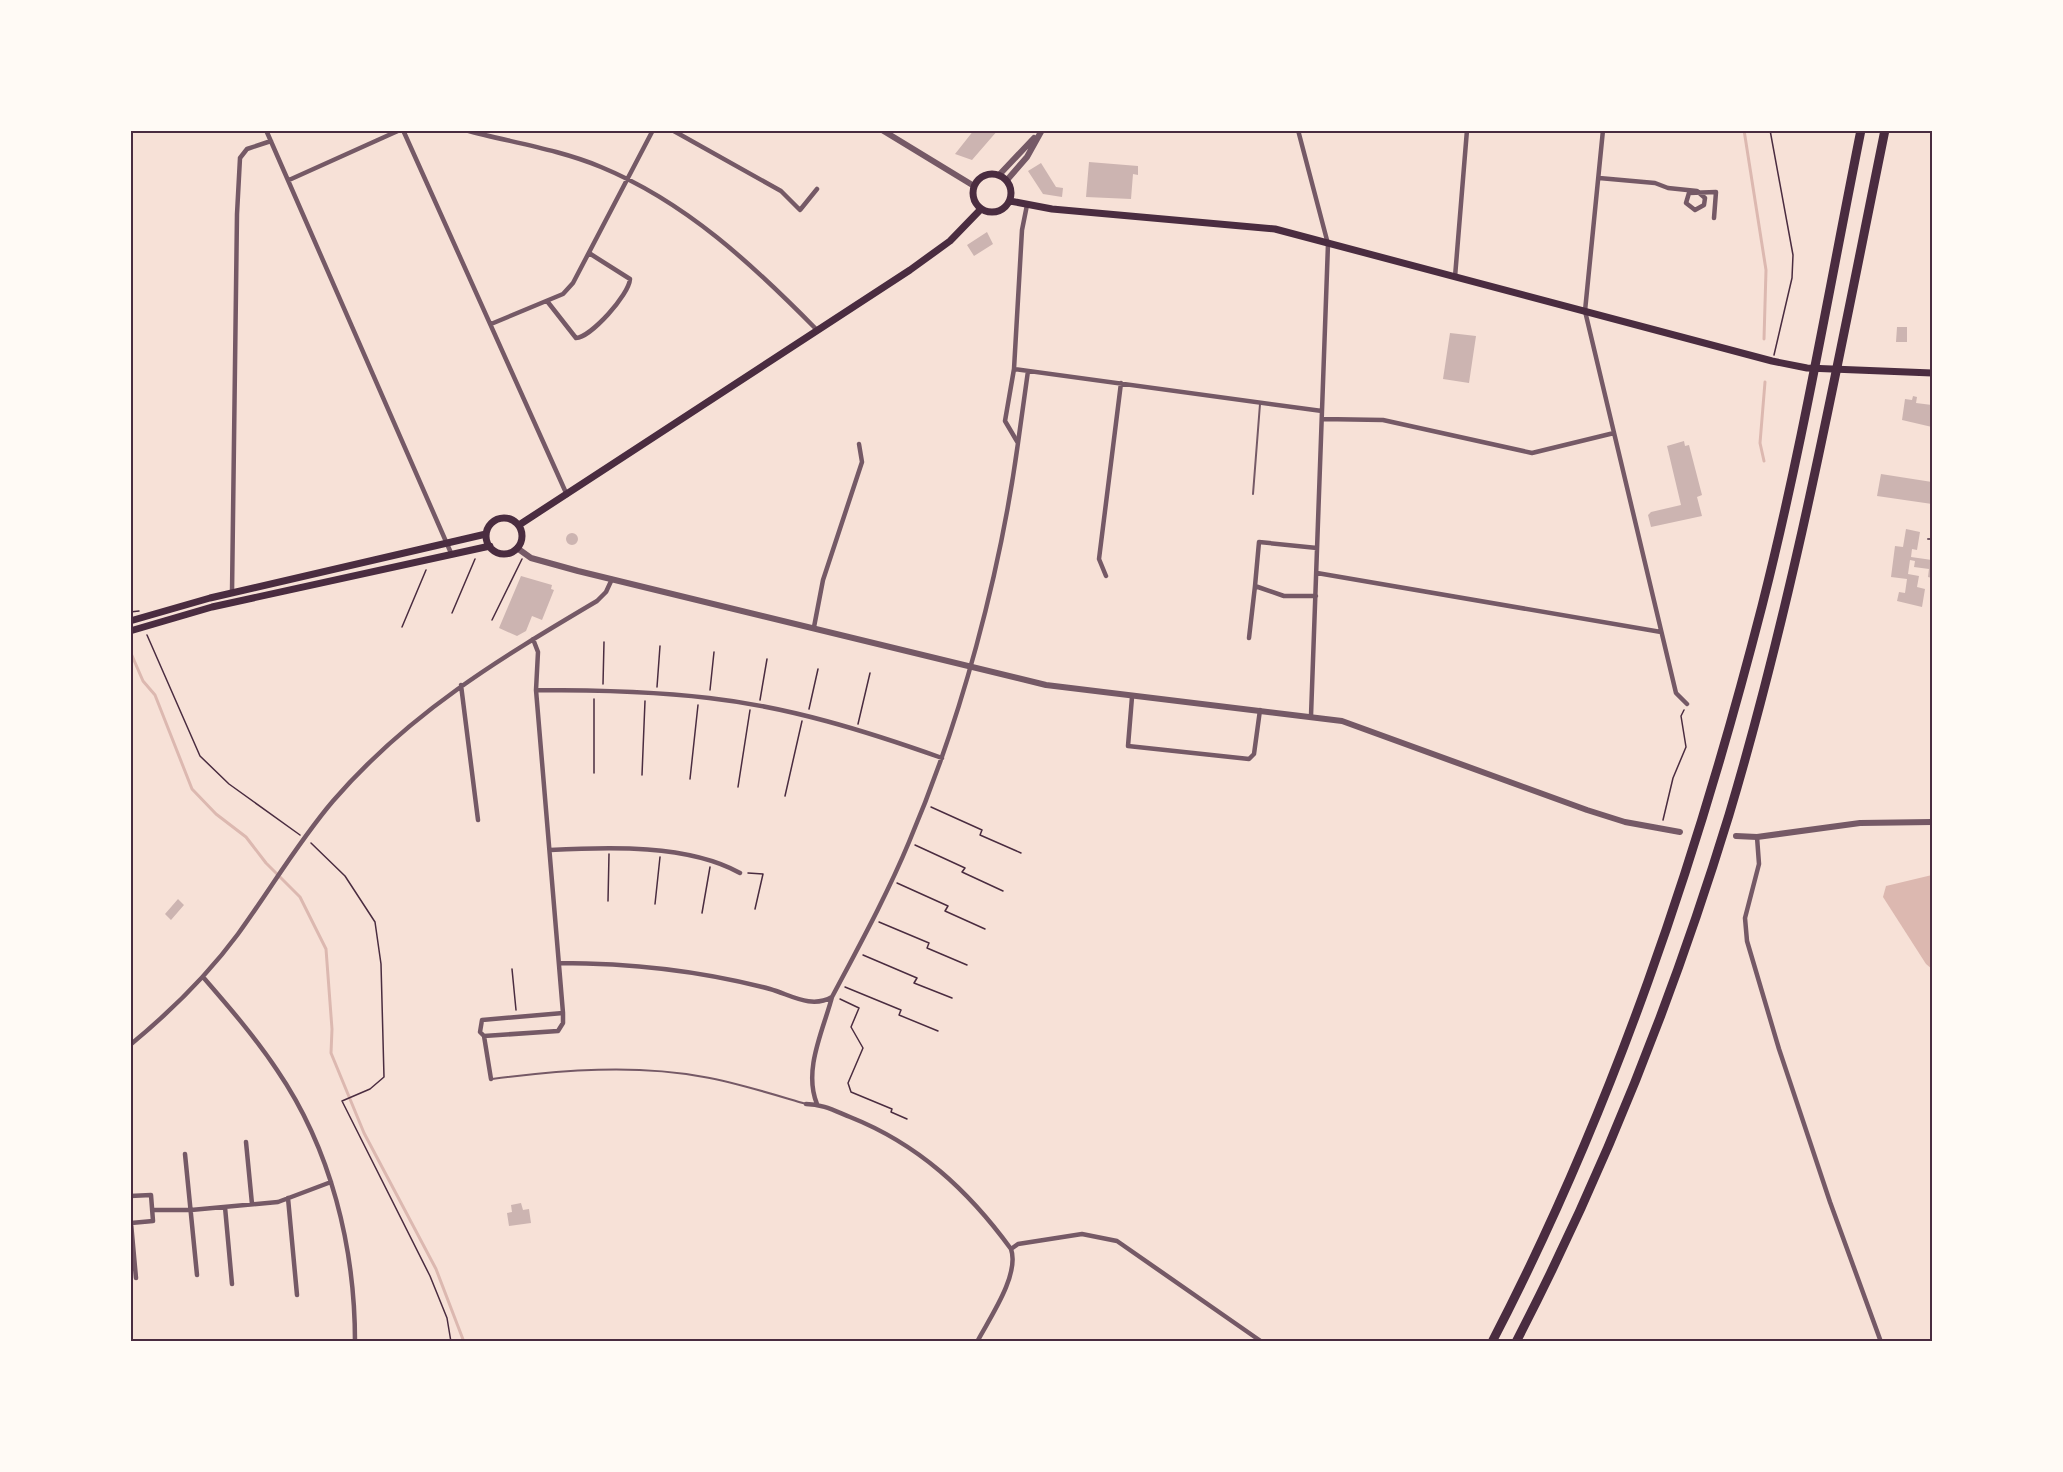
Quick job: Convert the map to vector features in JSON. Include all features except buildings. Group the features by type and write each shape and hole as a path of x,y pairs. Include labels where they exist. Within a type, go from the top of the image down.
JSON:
{"highway":[{"path":"1492,1341 1578,1158 1633,1024 1680,891 1722,756 1763,603 1861,130"},
{"path":"1516,1341 1593,1180 1654,1032 1701,901 1732,804 1784,609 1840,353 1884,130"}],"main road":[{"path":"999,175 1007,180 1012,192 1010,201 998,212 981,209 974,198 974,186 982,176 999,175"},
{"path":"1010,201 1027,205 1275,229 1772,361 1807,368 1932,373"},
{"path":"519,525 950,241 981,209"},
{"path":"501,518 509,518 519,525 522,537 517,548 503,554 490,546 486,534 490,525 501,518"},
{"path":"130,621 232,593 486,534"},
{"path":"130,630 202,609 490,546"}],"street":[{"path":"266,130 451,553"},
{"path":"289,180 401,130 567,495"},
{"path":"465,130 572,157 627,179 707,228 726,243 817,330"},
{"path":"491,324 563,294 589,253 653,130"},
{"path":"672,130 781,191 800,210 816,189"},
{"path":"882,130 974,186"},
{"path":"999,175 1041,130"},
{"path":"1007,180 1027,157 1041,130"},
{"path":"1298,130 1328,244 1311,716"},
{"path":"1455,277 1467,130"},
{"path":"1603,130 1585,311 1676,693 1687,704"},
{"path":"232,593 237,214 240,158 247,149 271,141"},
{"path":"1599,178 1716,192 1714,218"},
{"path":"1697,191 1703,195 1705,202 1701,208 1695,210 1688,207 1686,200 1689,193 1697,191"},
{"path":"1018,443 1005,421 1014,369 1022,230 1027,205"},
{"path":"548,300 576,338 582,337 593,329 610,310 628,289 630,279 589,253"},
{"path":"1014,369 1322,411"},
{"path":"817,1104 812,1092 811,1074 832,996 873,919 909,842 942,758 969,667 1007,514 1028,371"},
{"path":"1106,576 1100,559 1120,383"},
{"path":"1322,419 1383,420 1532,453 1614,433"},
{"path":"814,627 823,580 861,462 859,444"},
{"path":"1250,638 1259,542 1317,549"},
{"path":"517,548 525,555 612,579 1046,685 1311,716 1358,727 1587,810 1680,832"},
{"path":"1317,573 1661,632"},
{"path":"130,1045 163,1019 203,977 271,888 332,802 387,744 461,685 597,601 606,592 612,579"},
{"path":"1255,586 1284,596 1316,596"},
{"path":"484,1036 558,1031 563,1023 536,690 538,652 533,639"},
{"path":"461,685 478,820"},
{"path":"536,690 657,692 751,704 856,729 942,758"},
{"path":"1132,696 1128,746 1250,759 1253,756 1260,710"},
{"path":"1736,836 1757,837 1860,823 1932,822"},
{"path":"1757,837 1759,864 1745,918 1747,941 1776,1039 1830,1202 1881,1341"},
{"path":"550,850 609,848 661,852 721,862 740,873"},
{"path":"559,963 605,963 706,975 772,990 811,1003 822,1003 832,996"},
{"path":"203,977 252,1035 282,1077 306,1121 331,1182 349,1255 355,1298 355,1341"},
{"path":"491,1079 484,1036 480,1032 482,1020 563,1013"},
{"path":"806,1104 817,1104 894,1137 929,1159 1011,1249 1013,1264 1009,1279 977,1341"},
{"path":"246,1142 252,1204"},
{"path":"185,1154 197,1275"},
{"path":"152,1210 191,1210 252,1204 288,1198 331,1182"},
{"path":"130,1196 151,1195 153,1221 131,1223"},
{"path":"288,1198 297,1295"},
{"path":"225,1207 232,1284"},
{"path":"130,1216 136,1278"},
{"path":"1011,1249 1018,1244 1082,1234 1117,1241 1262,1341"}],"lane":[{"path":"1253,494 1260,403"},
{"path":"491,1079 576,1071 648,1070 704,1077 806,1104"}],"path":[{"path":"1770,130 1793,255 1792,278 1772,361"},
{"path":"452,613 478,552 477,548"},
{"path":"492,620 516,566 525,555"},
{"path":"402,627 426,572 426,567"},
{"path":"130,612 138,609"},
{"path":"148,640 200,756 229,784 305,838 329,858 345,876 375,922 381,964 384,1077 370,1089 342,1101 430,1276 447,1318 452,1341"},
{"path":"603,690 604,642"},
{"path":"657,692 660,646"},
{"path":"709,698 714,652"},
{"path":"759,706 767,659"},
{"path":"785,796 818,669"},
{"path":"856,729 870,673"},
{"path":"594,690 594,773"},
{"path":"642,775 646,692"},
{"path":"690,779 699,697"},
{"path":"738,786 751,704"},
{"path":"1661,829 1673,778 1686,747 1681,717 1687,704"},
{"path":"924,804 982,830 980,835 1021,854"},
{"path":"909,842 965,868 962,873 1003,891"},
{"path":"608,901 609,848"},
{"path":"655,904 661,852"},
{"path":"702,913 711,860"},
{"path":"740,873 763,874 755,909"},
{"path":"891,880 948,906 945,911 985,929"},
{"path":"873,919 929,944 927,948 967,965"},
{"path":"856,952 917,978 914,982 952,998"},
{"path":"512,969 516,1017"},
{"path":"839,984 901,1010 899,1015 938,1031"},
{"path":"832,996 859,1008 851,1027 863,1048 848,1083 851,1092 892,1109 891,1113 907,1119"}],"shaded area":[{"path":"1932,875 1932,969 1926,964 1883,897 1886,886"}],"waterway":[{"path":"1744,130 1766,270 1764,339"},
{"path":"1764,461 1760,443 1765,382"},
{"path":"130,651 143,681 155,695 192,789 216,814 246,837 266,863 300,897 326,949 332,1029 331,1053 364,1133 436,1269 464,1342"}]}
